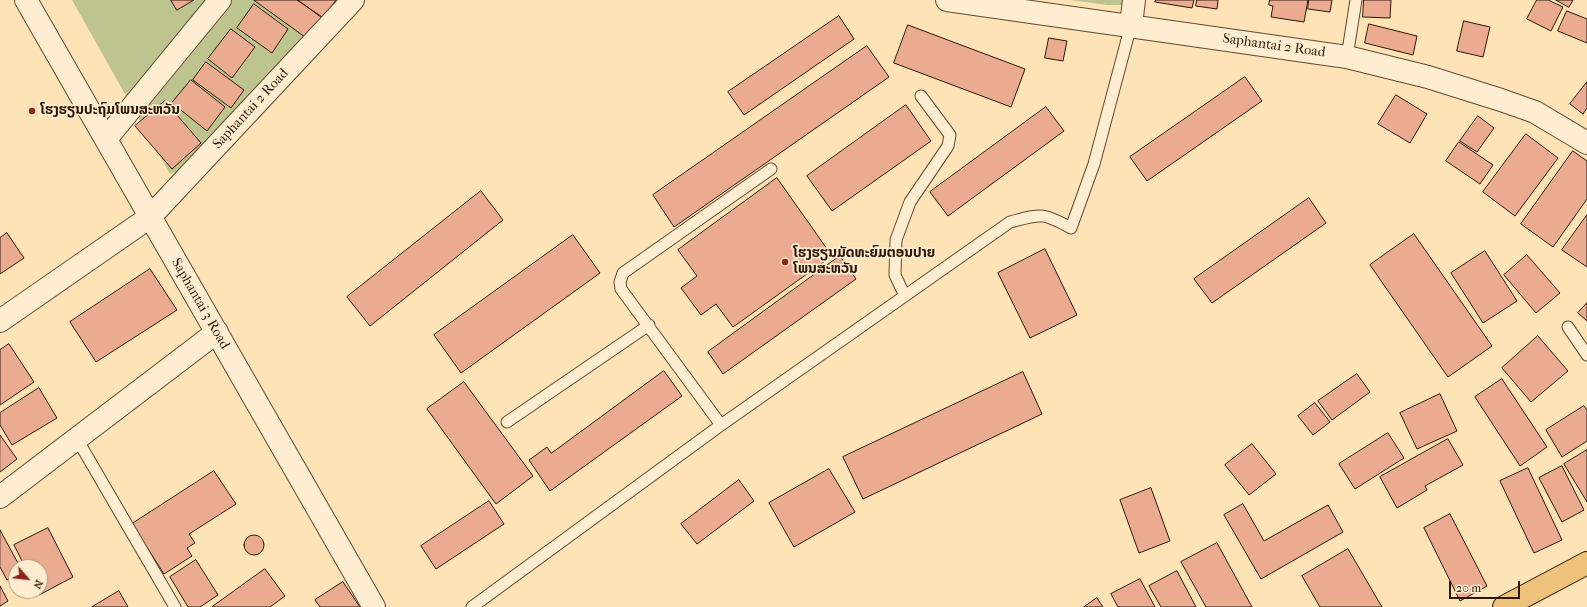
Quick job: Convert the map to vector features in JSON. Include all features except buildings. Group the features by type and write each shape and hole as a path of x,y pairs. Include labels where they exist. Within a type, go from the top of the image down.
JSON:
{"main road":[{"path":"1504,607 1587,564"}],"street":[{"name":"Saphantai 3 Road","path":"26,0 374,607"},
{"path":"106,139 220,0"},
{"name":"Saphantai 2 Road","path":"0,321 150,217 352,0"},
{"name":"Saphantai 2 Road","path":"947,0 1131,25 1347,57 1428,77 1536,112 1587,143"},
{"path":"1131,25 1134,0"},
{"path":"0,497 217,332"}],"lane":[{"path":"1347,57 1356,0"},
{"path":"472,607 721,425 1010,222 1037,215 1052,217 1070,228 1094,164 1131,25"},
{"path":"905,296 895,275 896,240 910,202 948,146 950,135 921,96"},
{"path":"721,425 622,289 620,282 623,273 771,169"},
{"path":"507,422 649,325"},
{"path":"1568,327 1587,355"},
{"path":"77,439 175,607"}],"green space":[{"path":"72,0 339,0 181,170 170,174"},
{"path":"1071,0 1127,0 1127,5 1107,5"}],"place":[{"name":"ໂຮງຮຽນປະຖົມໂພນສະຫວັນ","path":"32,111"},
{"name":"ໂຮງຮຽນມັດທະຍົມຕອນປາຍ ໂພນສະຫວັນ","path":"785,262"}]}
